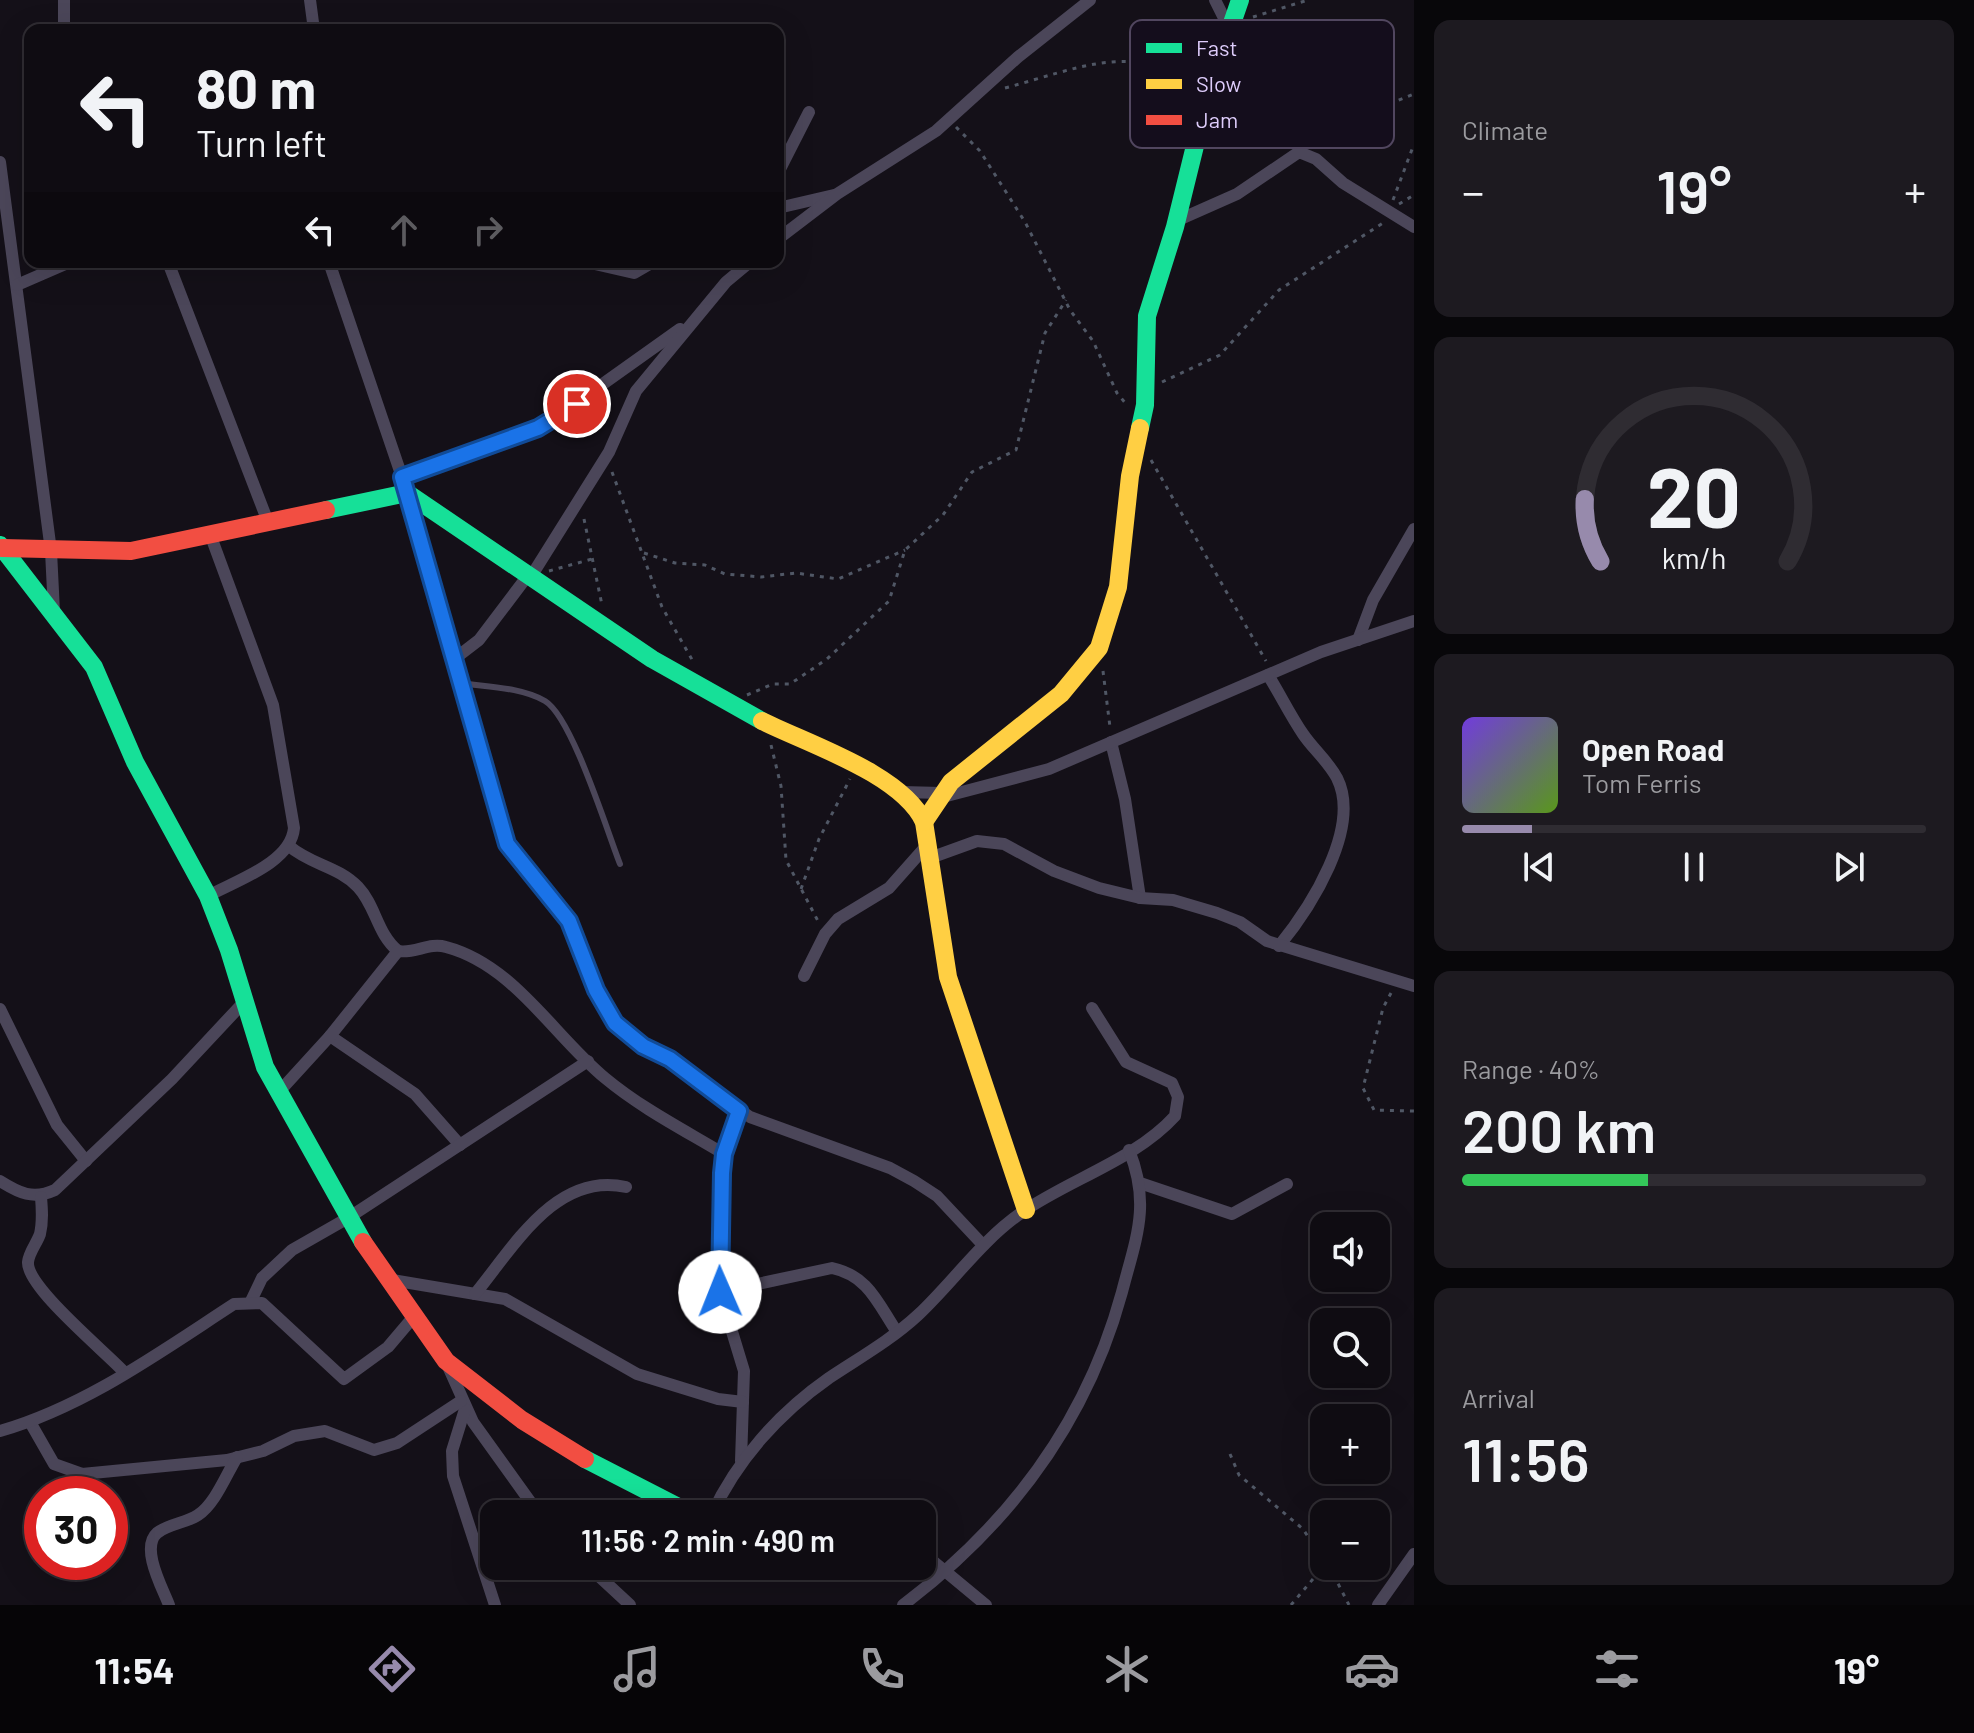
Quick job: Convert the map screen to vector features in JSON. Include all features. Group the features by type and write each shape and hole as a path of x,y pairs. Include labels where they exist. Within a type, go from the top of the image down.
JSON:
{"street":[{"path":"64,0 64,24"},
{"path":"310,0 313,24"},
{"path":"784,234 837,194 949,121 1018,57 1090,0"},
{"path":"1215,0 1229,20"},
{"path":"1234,20 1240,0"},
{"path":"784,161 809,112"},
{"path":"924,822 939,796 986,751 1061,694 1099,648 1118,587 1130,476 1146,393 1147,316 1195,148"},
{"path":"1176,221 1237,194 1299,152 1414,227"},
{"path":"0,162 51,551 54,612"},
{"path":"784,207 837,194"},
{"path":"17,285 53,268"},
{"path":"170,268 268,522"},
{"path":"331,268 404,485 507,844 569,921 606,1010 643,1046 670,1059 739,1111 890,1168 914,1181 937,1196 983,1245"},
{"path":"612,268 634,273 643,268"},
{"path":"453,660 479,640 532,574 605,458 636,391 693,321 742,268"},
{"path":"1,546 51,551 131,551 268,522 404,485 548,423 693,321"},
{"path":"404,485 454,528 532,574 652,659 729,703 859,766 901,792 924,822 948,977 1026,1210"},
{"path":"1358,640 1373,600 1395,567 1414,529"},
{"path":"208,896 254,871 289,846 294,828 273,705 210,534"},
{"path":"1,546 94,667 135,762 208,896 229,950 243,1003 278,1093 348,1218 446,1361 463,1405 529,1500"},
{"path":"901,792 939,796 1049,769 1270,674 1414,621"},
{"path":"1270,674 1304,735 1337,779 1345,806 1345,821 1321,883 1279,946"},
{"path":"1111,742 1125,799 1140,898"},
{"path":"804,976 827,932 838,919 889,888 929,851 977,841 994,842 1066,875 1140,898 1173,900 1217,913 1279,946 1414,986"},
{"path":"289,846 308,862 336,870 353,882 362,891 385,937 398,951 413,952 438,945 482,962 508,982 588,1061 648,1108 724,1154"},
{"path":"278,1093 330,1036 398,951"},
{"path":"0,1181 26,1196 41,1197 72,1177 172,1079 243,1003"},
{"path":"720,1500 741,1461 827,1380 917,1316 983,1245 1026,1210 1129,1150 1175,1116 1178,1097 1172,1083 1126,1062 1092,1008"},
{"path":"0,1009 5,1035 57,1125 86,1161"},
{"path":"330,1036 415,1094 460,1145"},
{"path":"251,1301 262,1278 283,1257 588,1061"},
{"path":"739,1111 724,1154 720,1292 744,1371 741,1461"},
{"path":"903,1605 947,1572 993,1526 1037,1471 1074,1416 1093,1379 1139,1239 1140,1183 1129,1150"},
{"path":"475,1294 559,1199 594,1185 608,1183 626,1187"},
{"path":"1140,1183 1232,1214 1287,1184"},
{"path":"41,1197 43,1216 40,1235 28,1262 30,1272 65,1316 125,1373"},
{"path":"720,1292 832,1268 846,1271 858,1277 872,1291 897,1332"},
{"path":"392,1280 505,1299 637,1374 706,1396 743,1402"},
{"path":"0,1431 30,1422 125,1373 234,1304 251,1301 271,1310 344,1379 388,1347 416,1314"},
{"path":"446,1361 522,1420 573,1453 665,1500"},
{"path":"30,1422 54,1464 82,1474 237,1457 263,1451 294,1436 325,1431 374,1450 397,1443 463,1405"},
{"path":"463,1405 452,1451 453,1476 495,1605"},
{"path":"169,1605 154,1566 152,1541 155,1534 197,1516 207,1507 237,1457"},
{"path":"1378,1605 1414,1554"},
{"path":"936,1563 986,1605"},
{"path":"603,1580 630,1605"}],"lane":[{"path":"460,683 534,696 548,703 560,719 582,764 620,864"}],"path":[{"path":"1247,20 1308,0"},
{"path":"993,93 1103,61 1130,59"},
{"path":"1394,102 1414,94"},
{"path":"949,121 980,151 1033,235 1066,300 1104,361 1117,393 1192,535 1270,674"},
{"path":"1146,393 1220,355 1279,290 1377,230 1389,212 1414,144"},
{"path":"1311,157 1321,148"},
{"path":"644,553 675,563 705,565 725,574 761,577 796,573 838,579 905,550 943,515 972,472 1016,450 1045,333 1066,300"},
{"path":"605,458 644,553 662,607 709,692"},
{"path":"584,491 584,516 601,596 601,621"},
{"path":"729,703 773,684 790,684 827,659 889,601 905,550"},
{"path":"532,574 593,559"},
{"path":"1099,648 1111,742"},
{"path":"768,723 781,786 783,849 801,889 827,932"},
{"path":"801,889 819,839 859,766"},
{"path":"1397,982 1383,1008 1378,1040 1363,1088 1374,1110 1414,1111"},
{"path":"1230,1454 1239,1475 1303,1529 1310,1540"},
{"path":"1291,1605 1312,1580"},
{"path":"1335,1580 1349,1605"}],"traffic: fast":[{"path":"1233,20 1240,0"},
{"path":"1140,428 1145,405 1147,316 1175,227 1194,148"},
{"path":"326,510 407,493 652,659 762,721"},
{"path":"0,545 94,667 135,762 208,896 229,950 265,1067 363,1242"},
{"path":"585,1459 665,1500"}],"traffic: slow":[{"path":"924,822 951,782 1061,694 1099,648 1118,587 1130,476 1140,428"},
{"path":"762,721 875,775 913,805 924,822 948,977 1026,1210"}],"traffic: jam":[{"path":"2,548 131,551 326,510"},
{"path":"363,1242 446,1361 522,1420 585,1459"}],"route":[{"path":"577,404 538,428 402,477 507,844 569,921 596,990 615,1023 643,1046 670,1059 718,1092 739,1111 724,1154 722,1173 720,1292"}]}
